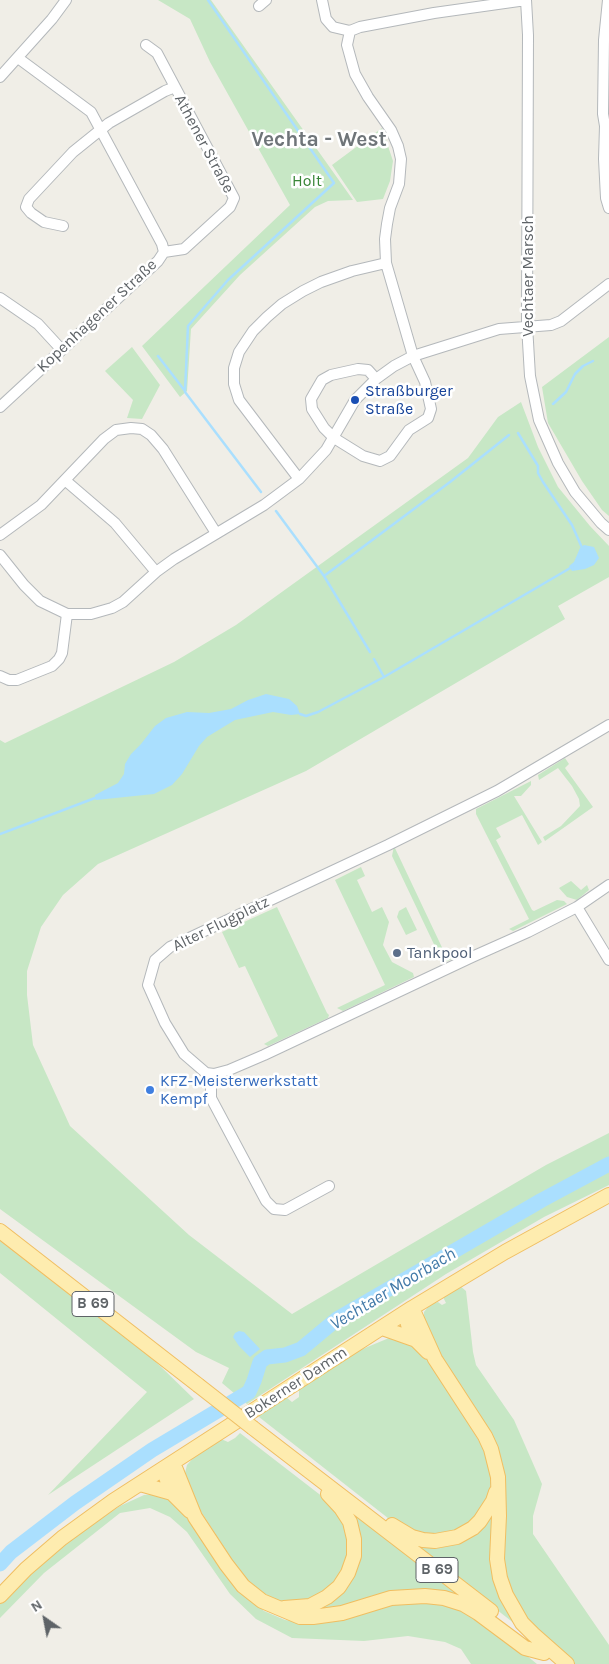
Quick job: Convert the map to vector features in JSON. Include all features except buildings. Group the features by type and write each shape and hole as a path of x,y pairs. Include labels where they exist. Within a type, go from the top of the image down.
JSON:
{"main road":[{"name":"Bokerner Damm","path":"0,1596 26,1570 86,1519 408,1311 505,1252 609,1195"},
{"name":"B 69","path":"0,1231 558,1664"},
{"path":"408,1311 410,1328 416,1340 435,1359"},
{"path":"408,1311 435,1359 484,1436 496,1463 498,1487 497,1559 500,1578 506,1595 522,1623 567,1664"},
{"path":"382,1328 416,1340"},
{"path":"276,1607 310,1606 327,1597 340,1586 348,1573 354,1556 354,1539 350,1522 341,1508 329,1495 300,1471 286,1453"},
{"path":"167,1466 172,1493"},
{"path":"167,1466 176,1470 195,1517"},
{"path":"140,1484 172,1493 195,1517 243,1586 252,1595 276,1607 300,1617 313,1617 342,1613 391,1598 425,1596 444,1598 463,1604 478,1613 525,1648 544,1653"},
{"path":"331,1487 351,1495 396,1528 412,1537 435,1541 456,1537 473,1528 486,1514 498,1487"}],"street":[{"path":"0,77 66,0"},
{"path":"322,0 326,19 333,27 350,31 360,26 526,0"},
{"name":"Vechtaer Marsch","path":"526,0 528,35 527,325 530,376 539,420 558,463 575,492 609,530"},
{"path":"608,0 603,78 607,125 604,159 606,198 609,208"},
{"path":"350,31 346,45 355,74 368,97 391,130 401,159 399,184 390,208 387,224 385,239 386,263 413,356 425,382 431,409 428,418 409,430 390,456 380,461 363,456 334,438 324,428 312,409 311,399 322,380 331,375 358,369 368,370 376,379"},
{"name":"Athener Straße","path":"146,45 157,52 234,198 230,207 184,249 164,252"},
{"name":"Kopenhagener Straße","path":"0,407 158,261 164,252 162,244 91,112 18,58"},
{"name":"Athener Straße","path":"63,226 44,222 31,213 26,207 29,199 73,152 109,123 175,87"},
{"path":"299,479 239,400 234,384 234,368 238,352 253,331 267,317 282,304 303,291 321,282 352,271 386,263"},
{"path":"0,555 24,585 40,601 67,614 91,614 112,608 123,602 156,572 216,533 264,505 299,479 318,461 334,438 355,400 376,379 413,356 499,329 527,325 551,325 562,321 609,284"},
{"path":"0,298 38,324 61,349"},
{"path":"0,534 41,505 66,481 104,439 116,430 131,428 142,430 151,435 163,450 216,533"},
{"path":"66,481 115,523 156,572"},
{"path":"0,676 9,680 17,680 52,666 62,653 67,614"},
{"name":"Alter Flugplatz","path":"214,1074 206,1073 189,1059 165,1023 148,985 155,960 170,947 388,845 498,791 567,752 609,725"},
{"path":"329,1186 285,1210 274,1209 266,1201 211,1098 214,1074 229,1070 264,1055 528,932 577,907 609,885"},
{"path":"577,907 609,960"}],"green space":[{"name":"Holt","path":"158,0 211,0 353,200 328,201 315,207 240,275 191,329 187,391 180,397 142,346 290,205 210,62 190,19"},
{"path":"382,128 393,161 390,181 383,199 357,202 332,165"},
{"path":"609,337 609,516 602,510 582,481 548,423 542,387"},
{"path":"132,347 160,385 142,419 127,418 133,400 105,371"},
{"path":"521,402 538,447 558,487 609,546 609,577 558,606 565,619 306,771 98,864 63,895 41,927 27,971 27,995 33,1045 70,1126 189,1235 292,1314 546,1165 609,1133 609,1185 544,1217 446,1274 247,1404 222,1383 229,1368 196,1352 0,1209 0,740 5,743 174,662 236,625 468,458 498,417"},
{"path":"565,758 569,764 565,768 593,807 545,841 543,837 561,826 580,806 579,799 572,786 558,768 539,780 538,775"},
{"path":"531,781 531,785 521,796 514,796 542,842 538,845 522,815 496,828 501,837 496,840 532,910 534,911 557,900 564,901 567,904 513,931 509,929 529,919 476,814 476,809"},
{"path":"394,846 447,958 464,950 466,953 445,962 441,959 392,856"},
{"path":"361,867 365,876 357,880 372,912 382,907 389,922 383,945 392,962 413,973 414,977 343,1011 337,1008 385,985 335,880"},
{"path":"571,881 581,890 587,885 589,890 577,900 567,897 559,888"},
{"path":"277,907 329,1015 328,1018 268,1046 264,1044 278,1036 245,966 239,968 222,932"},
{"path":"406,907 417,930 406,935 397,917 399,911"},
{"path":"0,1241 155,1361 194,1399 48,1495 147,1392 0,1273"},
{"path":"459,1285 466,1291 476,1365 514,1420 542,1484 533,1516 533,1534 609,1645 609,1664 575,1664 553,1647 531,1626 508,1589 501,1542 505,1485 503,1465 498,1451 451,1374 428,1331 424,1319 424,1312 428,1307 433,1303 438,1302 442,1305 446,1303 443,1297"},
{"path":"389,1338 405,1340 424,1355 438,1374 485,1451 492,1480 488,1496 478,1515 453,1533 429,1535 414,1532 393,1522 259,1417 261,1412 286,1397 292,1402 299,1397 299,1388 353,1353"},
{"path":"240,1433 332,1504 345,1525 348,1551 340,1576 329,1590 307,1601 282,1602 273,1599 252,1585 240,1572 198,1507 184,1477 187,1465 194,1457 221,1439 228,1442"},
{"path":"144,1495 164,1495 183,1510 236,1588 264,1611 285,1620 307,1623 388,1604 431,1601 454,1607 485,1622 537,1664 471,1664 461,1649 445,1642 408,1636 364,1641 292,1638 256,1619 230,1594 187,1532 170,1517 150,1508 120,1513 44,1573 0,1618 0,1603 30,1574 76,1535 120,1506"},
{"path":"347,1509 460,1595 459,1597 424,1589 403,1590 340,1607 305,1613 348,1581"},
{"path":"492,1511 492,1566 515,1624 413,1544 439,1546"}],"water":[{"path":"584,545 594,547 599,558 594,565 572,571 569,566 574,562 580,548"},
{"path":"266,694 289,699 297,706 300,714 291,715 273,712 235,720 207,737 199,746 182,774 172,785 154,794 96,800 95,795 118,783 124,774 125,764 131,754 155,726 166,718 187,712 209,713 231,709 248,700"},
{"path":"239,1331 244,1332 260,1349 250,1357 233,1337"}],"waterway":[{"path":"208,0 334,183 228,280 188,326 185,392 261,492"},
{"path":"158,356 185,391"},
{"path":"553,404 566,392 575,374 583,366 593,361"},
{"path":"518,433 538,466 538,473 543,482 572,525 583,550"},
{"path":"324,576 450,482 509,435"},
{"path":"276,511 324,576 370,652"},
{"path":"300,714 306,716 318,712 384,677 572,567"},
{"path":"374,659 384,677"},
{"path":"0,834 95,798"},
{"name":"Vechtaer Moorbach","path":"0,1564 11,1552 75,1503 152,1450 249,1392 260,1362 267,1357 285,1355 301,1349 337,1319 542,1200 609,1164"}],"place":[{"name":"Straßburger Straße","path":"355,400"},
{"name":"Tankpool","path":"397,953"},
{"name":"KFZ-Meisterwerkstatt Kempf","path":"150,1090"}],"district":[{"name":"Vechta - West","path":"319,140"}]}
